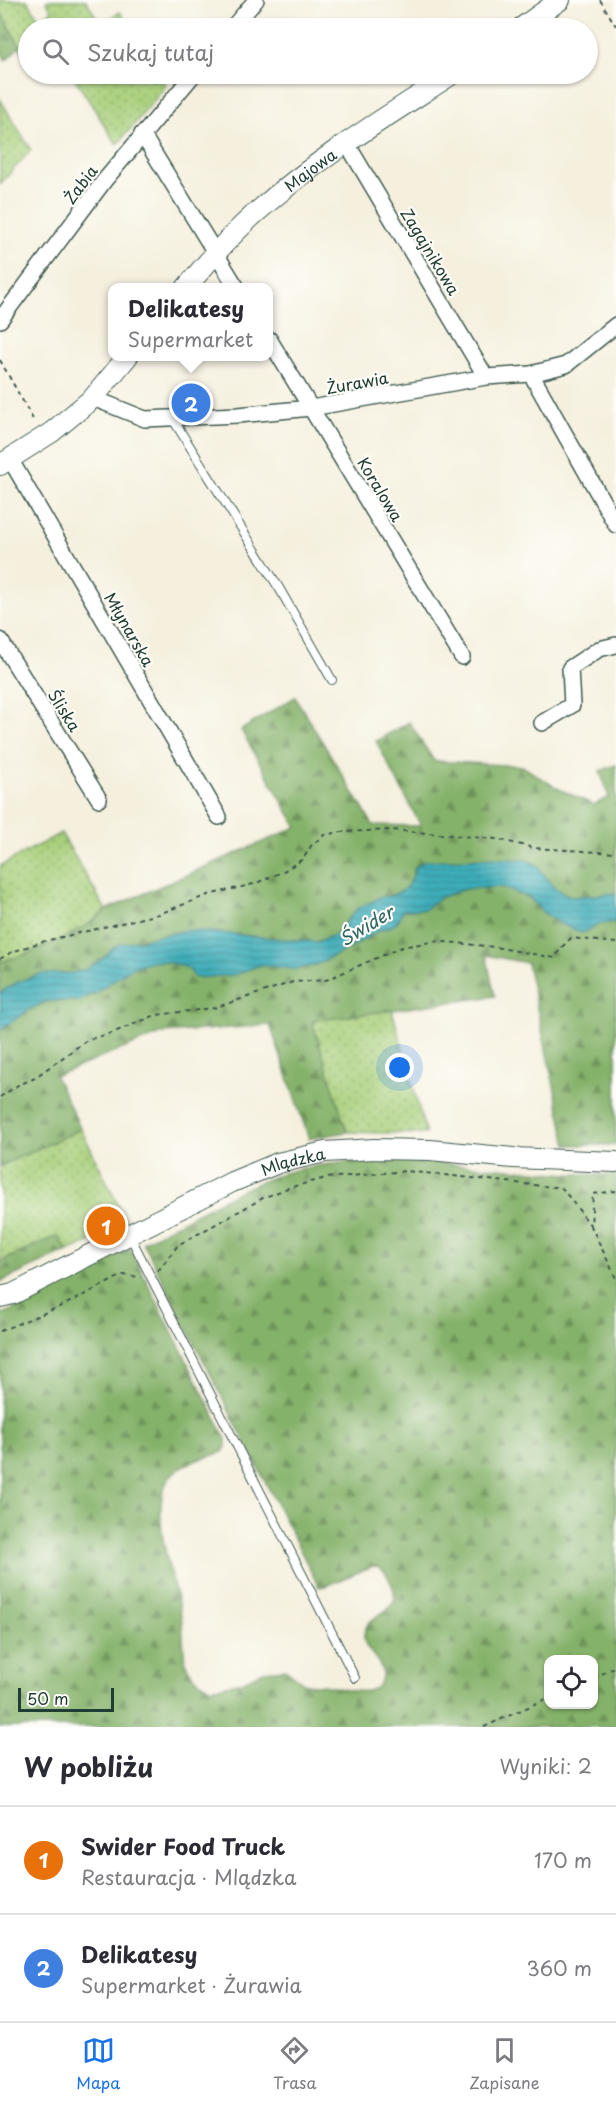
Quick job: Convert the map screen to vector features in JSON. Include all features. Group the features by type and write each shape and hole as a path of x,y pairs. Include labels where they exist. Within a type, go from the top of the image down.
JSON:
{"street":[{"path":"241,18 256,0"},
{"path":"535,18 560,0"},
{"name":"Żabia","path":"0,320 142,134 185,84"},
{"name":"Majowa","path":"190,283 215,252 257,211 346,142 437,84"},
{"path":"142,134 234,283"},
{"name":"Zagajnikowa","path":"346,142 486,377"},
{"name":"Żurawia","path":"93,398 145,419 238,415 311,408 486,377 531,374 566,365 616,325"},
{"name":"Koralowa","path":"273,346 462,657"},
{"path":"5,462 43,438 93,398 125,361"},
{"path":"531,374 616,525"},
{"name":"Młynarska","path":"5,462 219,817"},
{"name":"Śliska","path":"0,640 99,799"},
{"path":"542,723 572,705 570,668 599,649 616,645"},
{"name":"Mlądzka","path":"0,1297 13,1294 232,1182 278,1163 325,1152 374,1149 430,1150 513,1158 616,1162"}],"lane":[{"path":"172,418 274,579 332,680"},
{"path":"130,1234 355,1678"}],"path":[{"path":"600,0 616,26"},
{"path":"0,360 43,438"},
{"path":"0,959 41,942 159,914 208,895 254,884 282,872 303,859 311,846 324,835 341,832 392,830 497,839 534,848 616,853"},
{"path":"0,1097 33,1078 87,1040 112,1033 156,1015 214,1008 293,982 326,980 402,947 436,940 495,947 555,958 571,938 616,943"},
{"path":"0,1331 64,1305 123,1275 153,1278 178,1245 263,1198 288,1188 326,1178 406,1171 562,1188 591,1226 616,1278"},
{"path":"591,1226 593,1194 616,1191"},
{"path":"598,1676 616,1667"},
{"path":"484,1727 544,1700"}],"green space":[{"path":"0,0 27,0 39,18 18,18 18,44 0,12"},
{"path":"46,0 86,0 97,18 43,18 52,11"},
{"path":"0,12 18,43 18,48 6,60 0,50"},
{"path":"120,12 124,18 111,18"},
{"path":"78,84 165,84 166,86 117,145"},
{"path":"0,99 31,150 0,184"},
{"path":"295,697 373,825 421,826 376,741 409,722 434,761 522,766 555,787 594,805 609,797 600,771 616,765 616,893 572,897 554,888 537,865 415,867 412,879 404,890 390,896 380,897 348,918 335,935 316,942 186,930 117,945 87,969 74,973 40,974 18,982 0,993 0,962 56,942 84,927 106,910 297,827 241,730"},
{"path":"61,833 106,910 84,927 56,942 0,962 0,866"},
{"path":"501,887 530,898 542,912 561,924 583,933 600,924 616,922 616,1145 567,1145 527,963 486,955 495,996 312,1021 347,1132 309,1139 270,1025 163,1033 55,1076 81,1129 0,1166 0,1030 29,1010 48,1001 77,1001 95,993 131,968 151,961 168,962 234,975 260,965 295,969 313,966 380,930 392,926 398,921 403,910 425,909 441,897 465,889"},
{"path":"392,1010 426,1134 347,1132 312,1021"},
{"path":"81,1129 128,1225 68,1251 57,1236 0,1262 0,1166"},
{"path":"366,1160 405,1160 568,1174 616,1175 616,1727 0,1727 0,1315 130,1248 226,1439 223,1452 184,1465 177,1470 167,1481 162,1495 162,1530 181,1616 184,1655 189,1670 210,1688 242,1682 263,1671 285,1669 308,1684 366,1691 374,1689 379,1684 381,1669 366,1645 364,1634 367,1625 391,1606 394,1599 394,1591 388,1576 381,1568 373,1566 319,1587 143,1242 230,1196 266,1180 284,1173"},
{"path":"57,1236 68,1251 0,1282 0,1262"}],"water":[{"name":"Świder","path":"487,858 526,860 537,865 554,888 572,897 616,893 616,922 600,924 583,933 561,924 542,912 530,898 501,887 465,889 441,897 425,909 403,910 398,921 392,926 380,930 313,966 295,969 260,965 235,975 195,978 188,968 168,962 151,961 131,968 95,993 77,1001 47,1001 0,1030 0,993 18,982 40,974 74,973 87,969 117,945 186,930 317,942 335,935 357,909 381,897 404,890 412,879 415,867 425,861"}],"place":[{"name":"Delikatesy","path":"191,403"},
{"name":"Swider Food Truck","path":"106,1226"}]}
